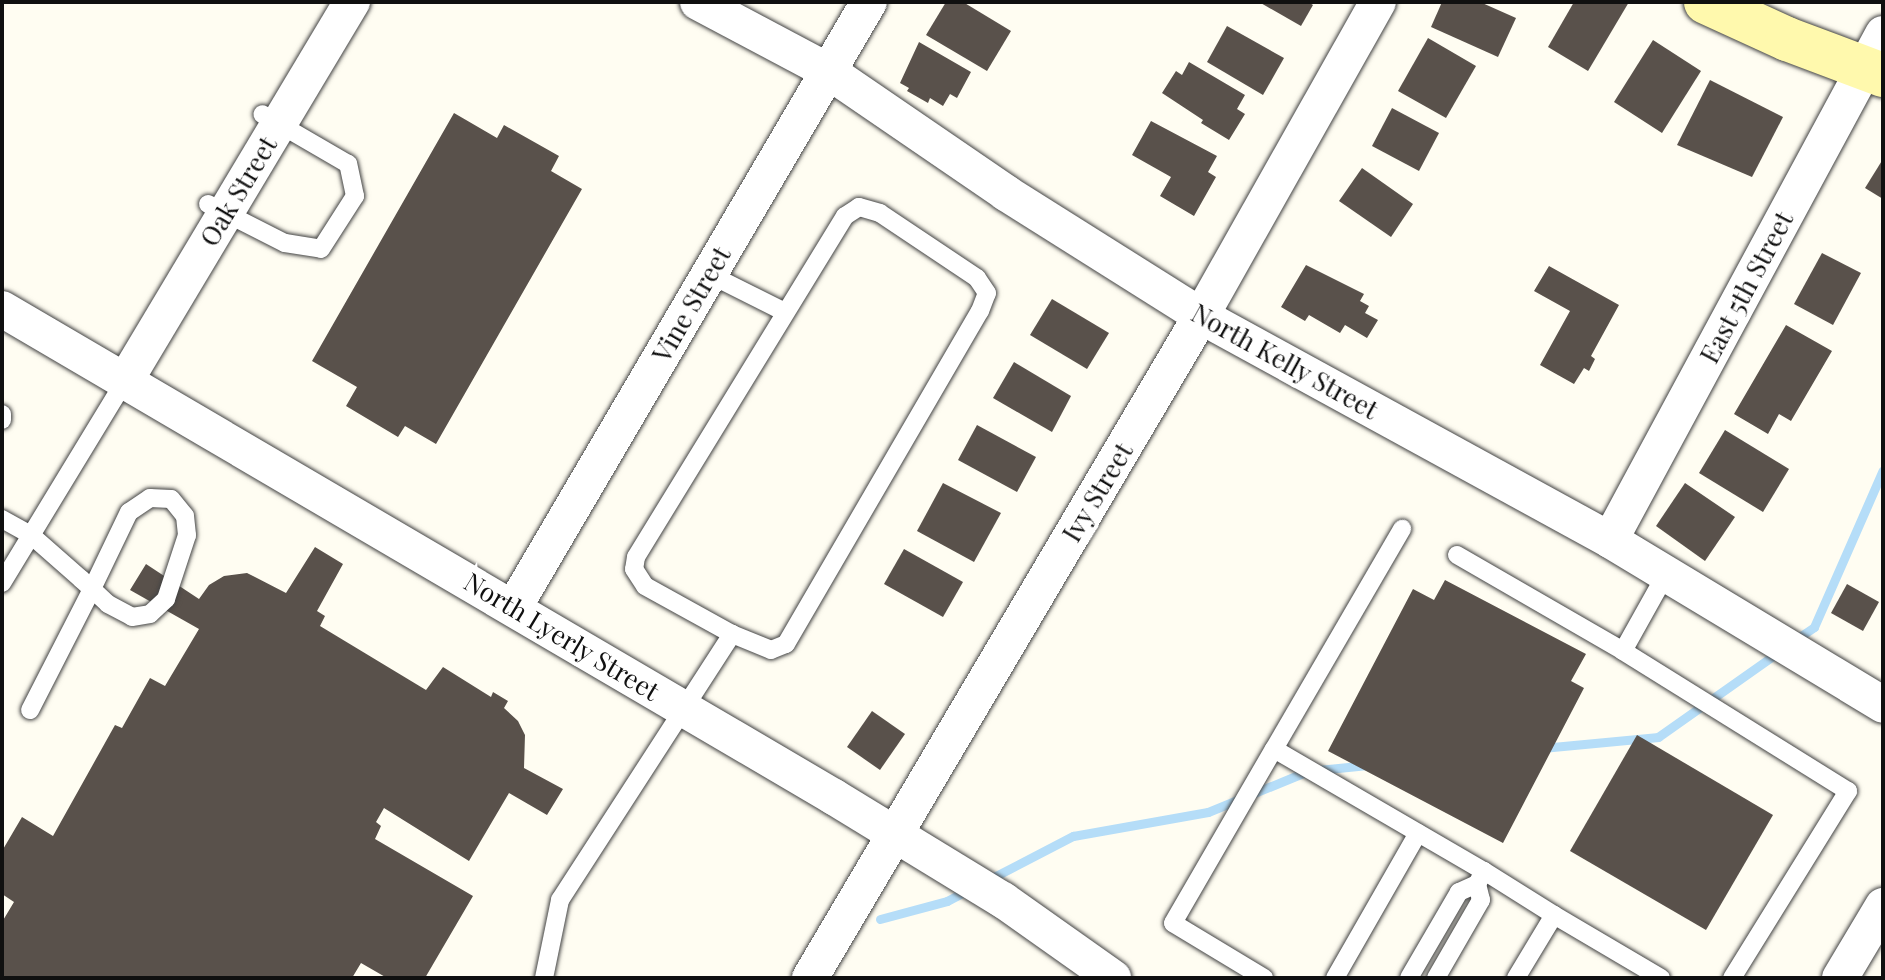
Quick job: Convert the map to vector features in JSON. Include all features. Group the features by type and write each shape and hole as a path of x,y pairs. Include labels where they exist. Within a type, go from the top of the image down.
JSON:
{"main road":[{"path":"1706,2 1787,39 1877,58"}],"street":[{"name":"Oak Street","path":"125,381 216,209 270,119 352,2"},
{"name":"North Kelly Street","path":"698,2 828,71 1006,193 1201,316 1610,540 1883,705"},
{"name":"Vine Street","path":"514,607 869,2"},
{"name":"Ivy Street","path":"810,978 1201,316 1378,2"},
{"name":"East 5th Street","path":"1610,540 1877,58"},
{"name":"North Lyerly Street","path":"2,309 514,607 894,834 1003,900 1113,978"},
{"path":"1840,978 1883,906"}],"lane":[{"path":"216,209 285,243 321,249 355,196 348,164 270,119"},
{"path":"859,207 880,213 977,278 987,293 786,644 771,650 732,634 645,586 634,569 636,557 845,216 859,207"},
{"path":"709,274 785,312"},
{"path":"2,583 125,381"},
{"path":"2,519 31,535 92,589 108,604 132,617 150,614 166,599 187,535 185,516 171,499 150,498 129,512 92,589 30,710"},
{"path":"1264,978 1173,923 1402,529"},
{"path":"1457,555 1623,651 1848,791 1732,978"},
{"path":"1623,651 1666,574"},
{"path":"544,978 560,900 732,634"},
{"path":"1274,749 1418,833 1481,878 1554,915 1661,978"},
{"path":"1335,978 1418,833"},
{"path":"1409,978 1459,892 1481,878"},
{"path":"1436,978 1481,900 1481,878"},
{"path":"1516,978 1554,915"}],"building":[{"path":"946,2 963,2 1011,31 987,71 926,35"},
{"path":"1259,2 1308,2 1313,5 1301,26"},
{"path":"1442,2 1480,2 1516,18 1498,57 1431,27"},
{"path":"1574,2 1629,2 1588,71 1548,47"},
{"path":"1227,26 1284,58 1263,95 1207,62"},
{"path":"1428,38 1476,66 1446,118 1398,91"},
{"path":"1653,40 1701,71 1662,133 1614,102"},
{"path":"919,42 971,72 957,98 950,94 943,106 930,98 928,103 907,91 909,88 900,83"},
{"path":"1189,62 1245,95 1237,109 1245,114 1229,140 1162,93 1176,71 1182,75"},
{"path":"1710,80 1783,117 1752,177 1677,145"},
{"path":"1392,108 1439,133 1419,171 1372,146"},
{"path":"454,113 497,138 504,125 559,156 551,171 582,189 436,444 405,426 398,437 346,406 357,387 312,361"},
{"path":"1151,121 1217,156 1208,172 1216,177 1194,216 1160,196 1171,177 1132,155"},
{"path":"1883,159 1883,199 1865,188"},
{"path":"1362,168 1413,204 1391,237 1339,201"},
{"path":"1822,253 1861,273 1833,325 1794,304"},
{"path":"1306,265 1364,294 1360,301 1369,306 1365,313 1378,320 1367,338 1345,325 1340,333 1309,315 1305,321 1281,307"},
{"path":"1549,266 1619,305 1591,356 1595,359 1589,371 1584,368 1574,384 1540,365 1570,311 1534,291"},
{"path":"1052,299 1109,333 1087,369 1030,335"},
{"path":"1786,325 1832,351 1791,421 1779,414 1768,434 1734,414"},
{"path":"1014,362 1071,396 1052,432 993,398"},
{"path":"977,425 1036,457 1017,492 958,460"},
{"path":"1725,430 1789,469 1763,512 1699,473"},
{"path":"943,483 1001,513 974,562 917,531"},
{"path":"1685,483 1735,517 1705,561 1656,526"},
{"path":"315,547 343,564 317,611 325,616 320,626 426,690 443,667 491,697 493,692 508,701 504,708 518,721 525,735 524,768 563,789 547,815 509,793 469,861 384,808 376,822 381,826 375,839 473,896 425,978 387,978 361,963 352,978 2,978 2,922 14,902 2,894 2,851 22,817 53,836 115,725 122,728 150,678 165,686 199,629 130,590 146,564 199,599 209,585 224,576 247,573 286,593"},
{"path":"904,549 963,582 943,617 884,584"},
{"path":"1445,580 1586,654 1571,681 1584,688 1503,843 1328,751 1413,589 1434,600"},
{"path":"1847,584 1879,602 1863,631 1831,613"},
{"path":"872,711 905,734 880,770 847,747"},
{"path":"1637,735 1773,815 1706,930 1570,851"}],"waterway":[{"path":"1795,640 1814,627 1883,470"},
{"path":"1542,748 1658,737 1780,651"},
{"path":"988,880 1073,836 1208,812 1308,771 1368,765"},
{"path":"880,919 947,901 968,890"}]}
